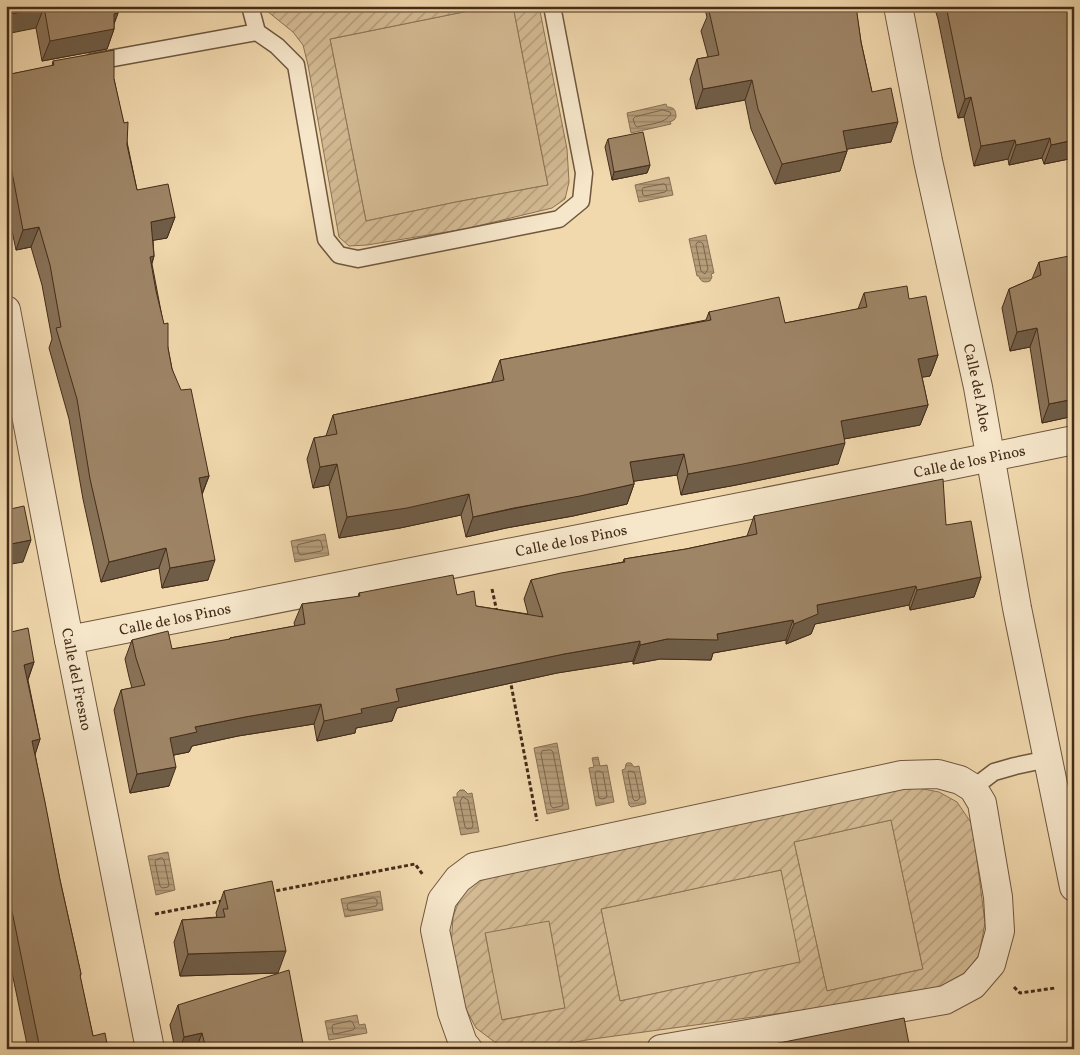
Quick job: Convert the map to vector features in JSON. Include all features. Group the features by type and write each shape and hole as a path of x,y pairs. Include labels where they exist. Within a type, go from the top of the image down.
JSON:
{"street":[{"name":"Calle del Aloe","path":"898,6 928,161 978,387 1016,608 1074,887"},
{"name":"Calle del Fresno","path":"6,310 150,1049"},
{"name":"Calle de los Pinos","path":"70,640 1074,440"},
{"path":"468,1049 463,1043 452,1012 435,930 442,900 458,879 474,867 902,775 938,774 960,780 973,788 982,803 998,897 1000,931 991,964 973,985 945,1000 661,1049"}],"lane":[{"path":"250,6 257,32 277,46 296,65 326,239 339,256 358,259 559,219 580,201 584,173 552,6"},
{"path":"74,65 257,32"},
{"path":"973,788 994,772 1048,759"}],"path":[{"path":"492,586 497,614"},
{"path":"508,671 543,852"},
{"path":"263,893 415,864 442,900"},
{"path":"149,916 225,901"},
{"path":"991,964 1020,993 1055,988"}],"shaded area":[{"path":"266,6 493,6 330,39 366,221 548,185 513,6 539,6 567,149 569,182 565,199 552,208 465,229 367,245 349,246 339,237 303,45 293,32 267,11"},
{"path":"493,6 513,6 548,185 366,221 330,39"},
{"path":"913,787 939,792 957,802 972,824 985,923 979,955 965,974 940,988 841,1005 533,1049 523,1049 496,1043 476,1028 464,1005 451,947 453,917 461,895 480,879 872,794","holes":["891,820 923,969 827,991 794,842","781,870 800,962 620,1001 601,909","549,921 565,1008 502,1020 485,933"]},
{"path":"891,820 923,969 827,991 794,842"},
{"path":"781,870 801,962 620,1001 601,909"},
{"path":"549,920 565,1008 501,1020 485,932"}],"water":[{"path":"666,104 667,107 673,108 676,112 676,117 670,122 671,124 631,133 627,113"},
{"path":"669,177 673,195 639,202 635,185"},
{"path":"706,235 714,273 711,274 710,281 703,282 697,276 689,239"},
{"path":"325,534 329,555 295,562 291,541"},
{"path":"557,743 569,809 547,814 534,748"},
{"path":"598,757 600,766 607,765 614,802 596,806 589,768 594,767 592,758"},
{"path":"627,763 631,763 634,767 639,766 645,804 631,807 629,805 622,770 625,769"},
{"path":"460,790 464,790 468,794 472,793 479,832 461,835 453,797 457,797 457,793"},
{"path":"168,852 175,890 156,895 148,856"},
{"path":"380,891 383,910 345,917 341,899"},
{"path":"357,1015 359,1025 365,1024 367,1033 329,1040 325,1021"}],"building":[{"path":"6,6 116,6 118,13 114,14 114,29 50,41 44,7 6,15"},
{"path":"714,6 856,6 861,42 872,92 891,88 898,122 843,131 847,151 782,164 758,109 752,80 703,89 697,59 719,55 709,11"},
{"path":"946,6 1074,6 1074,140 1051,145 1050,138 1016,145 1015,140 981,146 971,97 965,99"},
{"path":"114,50 114,79 124,123 128,122 127,145 137,190 168,184 175,217 151,222 154,256 150,257 164,324 168,323 168,348 172,369 181,390 191,389 209,476 199,478 215,560 170,568 166,548 109,562 90,479 77,399 56,328 61,327 50,265 39,227 23,230 7,146 10,145 6,131 6,75 54,65 53,61"},
{"path":"643,132 650,165 614,172 608,139"},
{"path":"1074,255 1074,399 1049,404 1037,328 1017,332 1009,289 1041,275 1039,262"},
{"path":"907,286 909,299 926,296 938,355 918,359 928,405 841,421 845,443 688,474 684,454 630,462 634,484 473,517 469,494 407,508 347,517 337,464 320,467 314,438 337,434 333,415 504,380 500,360 711,320 709,312 779,297 785,323 867,307 864,293"},
{"path":"943,479 946,525 971,521 981,577 917,590 916,586 817,605 818,614 794,624 793,620 717,634 718,640 667,639 640,645 640,641 564,654 396,689 399,701 361,709 362,713 324,721 321,704 195,727 197,732 170,738 176,767 137,774 121,690 145,685 132,640 168,631 172,649 305,624 302,604 360,596 359,593 453,575 457,595 474,591 476,606 543,617 531,580 625,562 624,559 686,549 757,534 754,516"},
{"path":"24,506 31,540 6,545 6,510"},
{"path":"6,556 10,574 6,574"},
{"path":"28,628 34,662 24,665 40,739 32,741 93,1036 105,1033 108,1049 40,1049 12,911 6,912 6,631 7,633"},
{"path":"272,881 286,951 188,954 182,920 225,917 223,909 228,909 224,891"},
{"path":"289,970 304,1049 206,1049 202,1033 184,1037 178,1005"},
{"path":"904,1018 910,1049 749,1049"}]}
